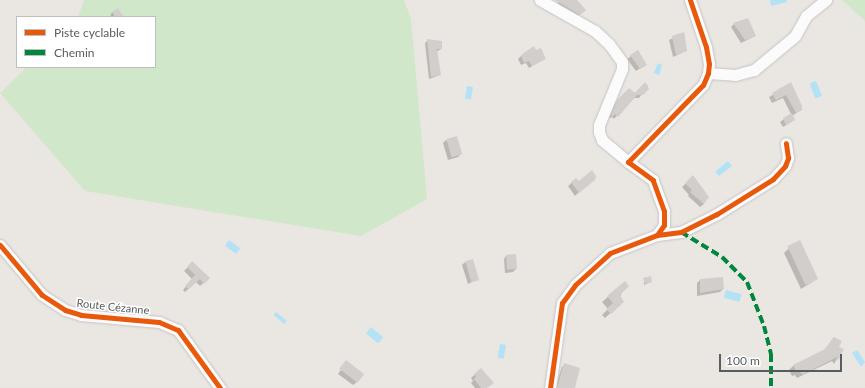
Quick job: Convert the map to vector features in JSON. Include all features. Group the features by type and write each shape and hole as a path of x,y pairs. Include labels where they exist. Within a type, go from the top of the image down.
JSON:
{"street":[{"path":"540,0 595,31 609,44 622,62 622,69 599,125 599,132 602,140 628,162 653,180 664,211 664,225 657,235"},
{"path":"628,162 703,85 708,73 707,53 690,0"},
{"path":"708,73 735,75 754,70 795,36 806,16 826,0"},
{"path":"550,388 562,303 575,285 610,253 657,235 681,232 717,214 781,172 788,158 786,143"},
{"name":"Route Cézanne","path":"0,245 42,295 65,310 81,316 159,322 178,330 220,388"}],"green space":[{"path":"84,0 404,0 411,19 427,199 361,236 85,191 0,93 26,68 156,68 156,16 78,16"},
{"path":"842,0 865,0 865,21"}],"water":[{"path":"770,0 787,0 787,2 771,6"},
{"path":"663,62 659,75 654,73 658,63 662,65"},
{"path":"816,81 822,96 816,98 810,84"},
{"path":"467,86 473,87 471,100 465,99"},
{"path":"728,161 732,166 719,176 715,172"},
{"path":"229,240 240,248 236,254 225,246"},
{"path":"726,290 741,294 739,302 724,298"},
{"path":"276,312 287,321 284,324 273,315"},
{"path":"371,327 383,337 378,343 366,333"},
{"path":"500,344 506,345 504,359 498,358"},
{"path":"857,350 865,362 861,367 852,353"}],"building":[{"path":"555,0 577,0 586,10 580,15"},
{"path":"118,8 123,16 114,16 112,12"},
{"path":"748,18 756,36 745,40 733,23"},
{"path":"684,32 687,51 676,55 672,36"},
{"path":"427,39 442,41 442,49 437,49 441,75 431,77"},
{"path":"534,46 536,50 541,48 546,59 532,66 529,61 524,63 521,55"},
{"path":"638,50 647,65 640,69 630,55"},
{"path":"645,82 649,89 643,95 637,95 618,117 615,114 612,117 611,115 616,101 629,88 635,93"},
{"path":"791,82 802,106 802,110 796,113 786,95 776,100 772,93"},
{"path":"792,113 795,120 786,125 783,118"},
{"path":"457,136 462,154 452,157 446,139"},
{"path":"592,170 596,176 595,180 579,193 571,182 576,178 579,181"},
{"path":"693,175 709,197 704,204 690,192 692,190 685,183"},
{"path":"800,240 818,279 805,285 787,246"},
{"path":"516,254 517,269 507,270 506,255"},
{"path":"473,259 479,280 471,282 465,261"},
{"path":"192,261 210,278 204,284 200,279 189,289 185,286 195,275 187,267"},
{"path":"651,276 652,282 645,284 643,278"},
{"path":"723,277 724,289 700,293 700,279"},
{"path":"625,281 629,286 620,295 624,302 611,314 606,309 613,303 607,296"},
{"path":"834,337 842,341 839,347 844,349 838,361 837,357 802,375 800,371 797,372 793,365 825,349"},
{"path":"346,360 364,374 357,383 339,369"},
{"path":"564,363 580,368 575,388 557,388"},
{"path":"481,368 494,383 487,388 481,388 474,379 476,377 474,374"}],"marked path":[{"path":"681,232 722,257 747,282 764,326 771,354 771,388"}],"cycle path":[{"path":"657,235 664,225 664,211 653,180 628,162 703,85 708,73 709,64 706,47 690,0"},
{"path":"550,388 562,303 575,285 610,253 657,235 681,232 717,214 773,179 785,166 788,158 786,143"},
{"path":"0,245 42,295 65,310 81,315 159,322 178,330 220,388"}]}
